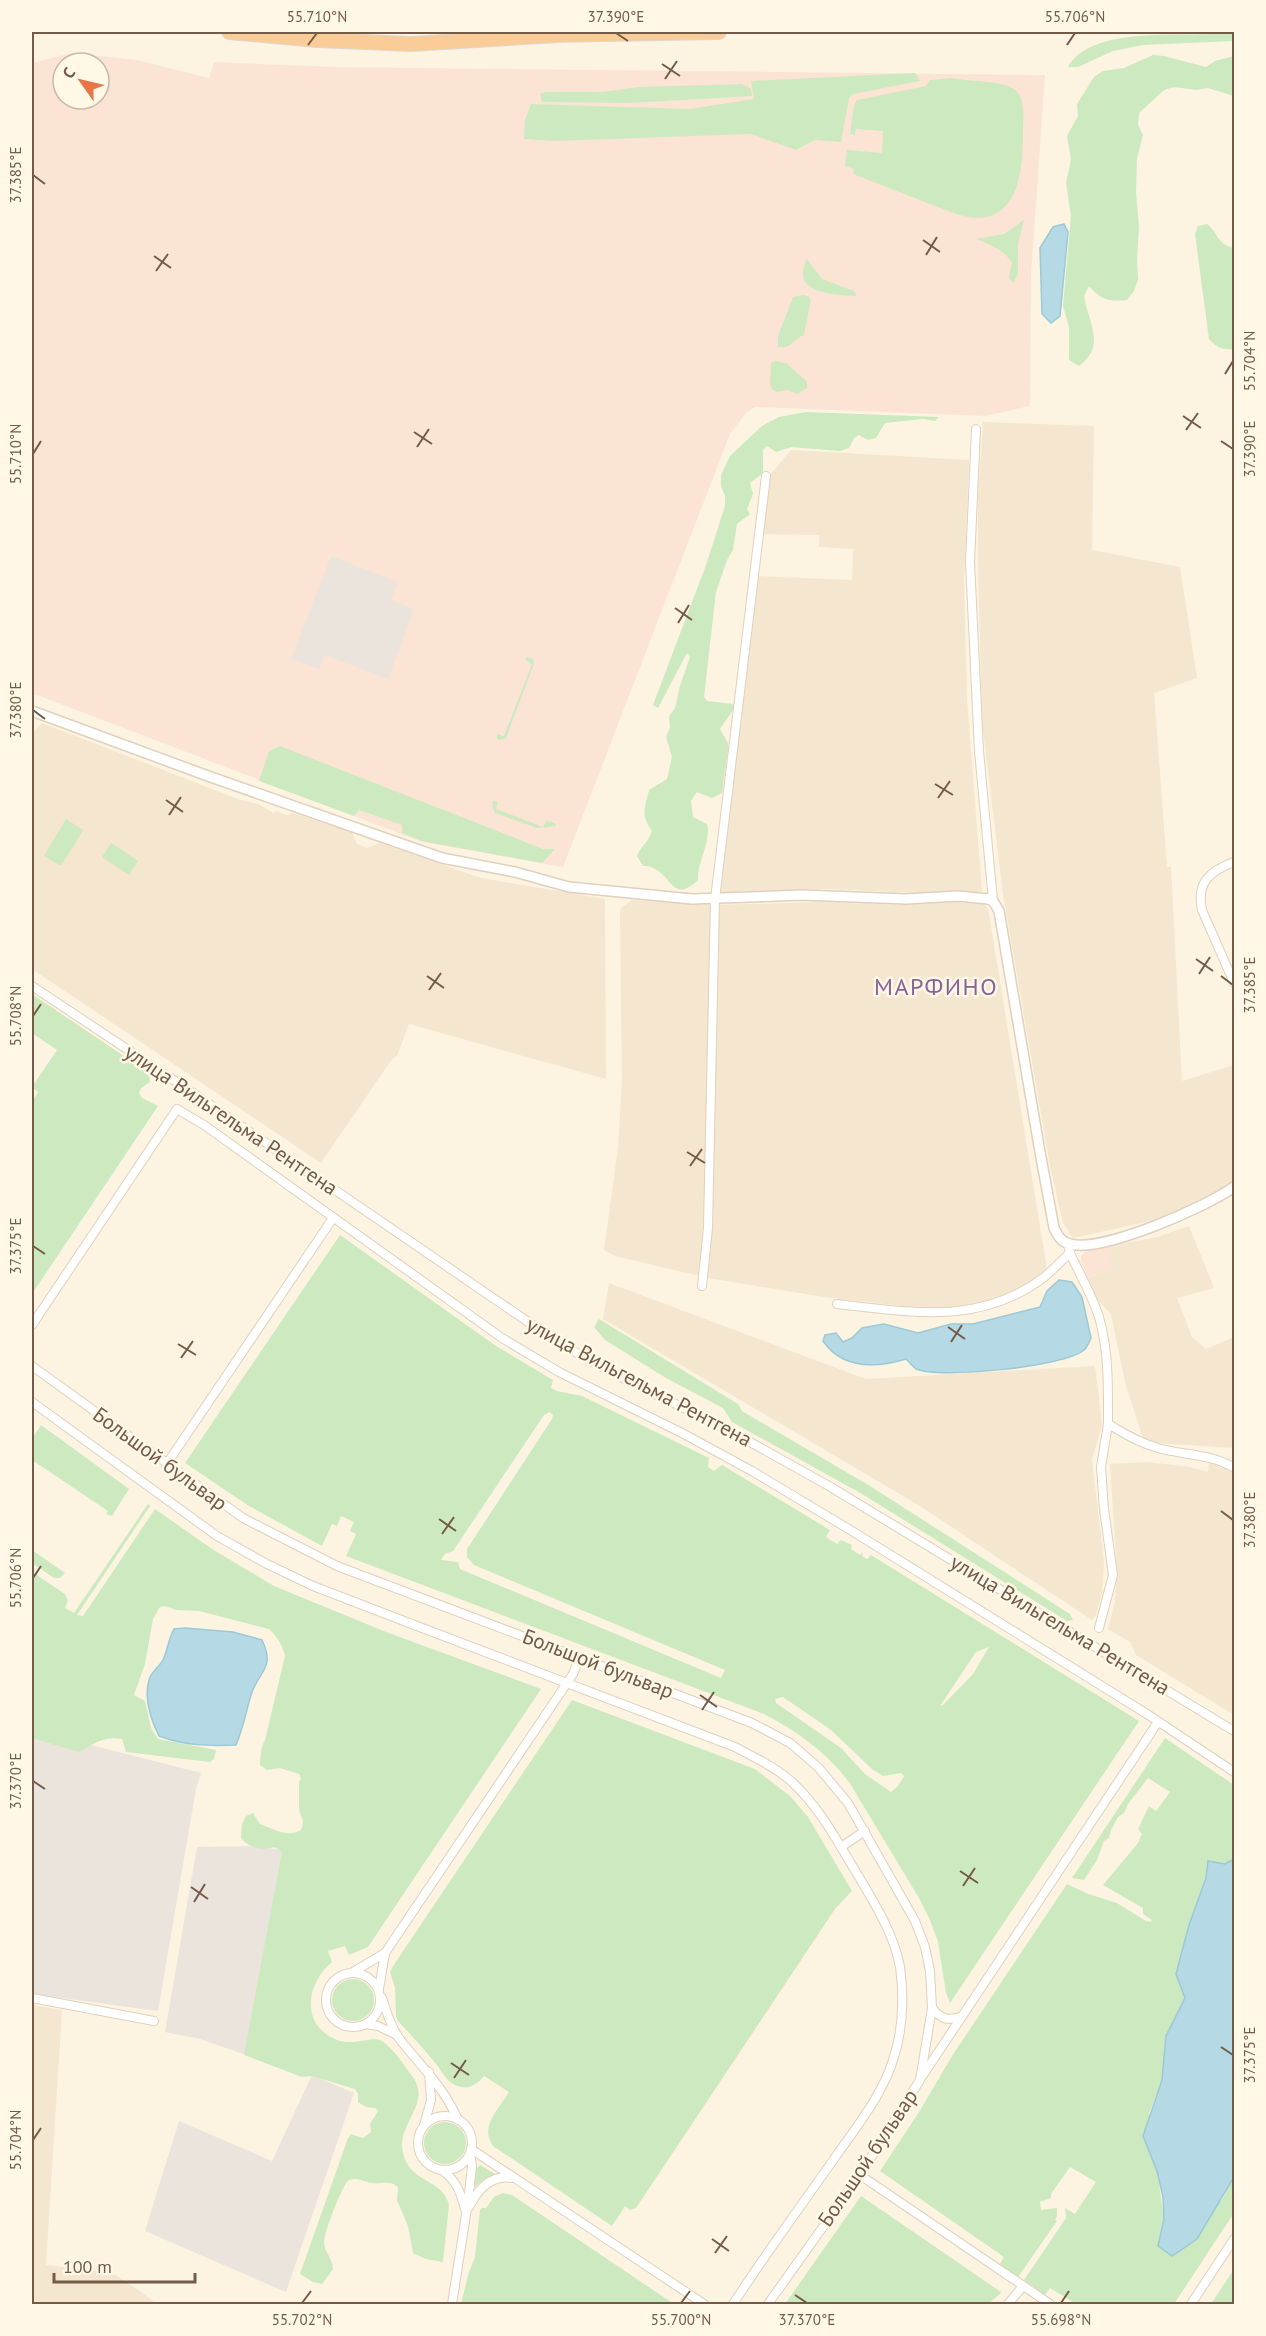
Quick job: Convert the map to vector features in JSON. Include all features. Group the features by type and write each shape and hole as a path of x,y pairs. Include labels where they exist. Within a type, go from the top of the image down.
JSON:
{"highway":[{"path":"229,32 317,40 411,44 558,35 719,32"},
{"path":"493,32 558,35"}],"street":[{"path":"976,429 970,562 979,751 993,901 999,911 1051,1212 1058,1236 1069,1248 1098,1314 1106,1341 1108,1424 1101,1467 1113,1575 1099,1628"},
{"path":"702,1286 708,1228 715,899 766,476"},
{"path":"32,711 442,858 515,872 568,887 715,899 802,895 906,899 958,896 993,901"},
{"path":"1234,862 1209,874 1203,884 1200,902 1234,983"},
{"name":"улица Вильгельма Рентгена","path":"32,986 190,1091 533,1327 605,1369 734,1433 829,1486 1234,1731"},
{"name":"улица Вильгельма Рентгена","path":"32,1325 177,1109 204,1125 482,1324 540,1361 610,1399 707,1446 762,1477 1158,1722 1234,1772"},
{"path":"837,1304 912,1312 947,1313 984,1308 1015,1295 1043,1278 1069,1248 1142,1231 1168,1221 1234,1187"},
{"path":"166,1465 333,1218"},
{"name":"Большой бульвар","path":"32,1366 166,1465 243,1518 304,1551 337,1566 752,1723 790,1743 819,1767 848,1803 915,1921 925,1947 930,1971 932,2008 920,2080 860,2175 768,2304"},
{"name":"Большой бульвар","path":"32,1402 217,1536 267,1564 313,1586 735,1748 768,1765 792,1782 824,1819 889,1932 899,1965 902,1993 894,2056 882,2087 854,2131 733,2304"},
{"path":"1108,1424 1134,1440 1157,1448 1215,1460 1234,1468"},
{"path":"366,2024 378,2012 385,1953 566,1684 579,1657"},
{"path":"920,2080 1158,1722"},
{"path":"841,1847 865,1831"},
{"path":"385,1953 336,1978 331,1984 326,2000 327,2008 336,2021 343,2025 378,2026 397,2035"},
{"path":"351,1972 368,1976 380,1993 397,2035 446,2096 458,2120"},
{"path":"32,1998 154,2021"},
{"path":"932,2008 944,2019 960,2017"},
{"path":"428,2071 431,2100 418,2143 421,2156 430,2166 442,2170 454,2182 460,2191 466,2213"},
{"path":"422,2130 426,2124 438,2117 452,2117 468,2130 472,2142 470,2152 472,2166 452,2304"},
{"path":"442,2170 461,2165 470,2152"},
{"path":"470,2152 516,2178 704,2304"},
{"path":"860,2175 1050,2304"},
{"path":"466,2213 480,2188 487,2182 504,2176 516,2178"},
{"path":"1191,2304 1234,2239"},
{"path":"1008,2304 1023,2286"}],"shaded area":[{"path":"111,57 137,60 209,78 214,62 337,67 1045,75 1031,275 1030,406 985,416 755,407 747,412 730,434 563,867 422,842 32,693 32,63 51,58 51,111 111,111"},
{"path":"983,422 1094,426 1092,550 1180,567 1197,678 1154,693 1167,867 1171,867 1182,1081 1234,1065 1234,1180 1210,1196 1160,1219 1073,1238 1063,1223 1050,1166 1003,894 982,722 978,498"},
{"path":"791,450 969,460 964,582 967,699 982,892 920,893 827,889 719,894 758,576 852,580 853,549 819,547 819,535 761,534 769,476"},
{"path":"331,556 398,582 391,600 414,609 388,679 325,655 319,669 291,659"},
{"path":"42,723 238,799 258,804 274,813 276,811 287,815 293,813 352,832 357,844 367,848 380,843 481,878 605,899 606,1079 409,1024 397,1056 392,1059 321,1163 32,969 32,734"},
{"path":"632,900 713,905 821,902 899,905 978,901 988,908 1047,1269 1018,1290 1001,1298 982,1303 941,1308 824,1297 708,1278 615,1256 604,1250 618,1148 622,1080 620,915 621,908"},
{"path":"1189,1226 1214,1288 1177,1298 1192,1337 1206,1349 1234,1337 1234,1451 1233,1448 1156,1443 1143,1439 1125,1382 1111,1314 1097,1299 1088,1278 1113,1268 1105,1247 1157,1237"},
{"path":"1105,1247 1114,1268 1088,1278 1081,1262 1081,1256 1085,1251"},
{"path":"609,1283 866,1379 1095,1366 1102,1426 1092,1459 1104,1563 1102,1594 1096,1615 1092,1620 920,1506 603,1319"},
{"path":"1147,1462 1191,1467 1208,1472 1209,1463 1226,1469 1234,1475 1234,1715 1136,1655 1130,1642 1108,1629 1115,1602 1117,1571 1110,1464"},
{"path":"32,1730 201,1773 196,1789 158,2011 32,1994"},
{"path":"258,1846 286,1851 246,2055 200,2039 165,2032 197,1847"},
{"path":"32,2005 62,2010 46,2265 112,2273 157,2304 32,2304"},
{"path":"312,2075 354,2093 286,2292 145,2231 179,2121 272,2161"}],"green space":[{"path":"1234,32 1234,41 1143,45 1113,51 1078,67 1068,67 1079,54 1112,40 1153,35"},
{"path":"1153,55 1206,67 1215,61 1234,56 1234,96 1208,88 1196,90 1174,87 1164,90 1139,113 1138,125 1143,135 1137,159 1138,280 1127,300 1106,299 1089,286 1084,296 1094,341 1092,350 1079,366 1069,360 1069,327 1063,306 1071,216 1066,183 1071,160 1067,136 1078,116 1077,104 1094,77 1103,71 1124,68"},
{"path":"915,73 920,81 853,94 849,98 841,142 815,140 796,150 751,134 554,141 524,139 525,120 531,104 690,109 754,99 751,81"},
{"path":"953,78 1003,84 1015,90 1021,98 1022,156 1017,185 1004,208 993,215 979,218 966,217 853,174 854,169 845,166 847,150 882,153 883,131 856,129 855,135 850,134 854,105 857,100 926,86 930,80"},
{"path":"742,84 751,89 752,96 629,103 542,102 540,94 546,92 602,92 638,87"},
{"path":"1024,220 1018,244 1018,274 1013,283 1009,278 1012,262 991,245 976,239 1004,234"},
{"path":"1207,224 1220,241 1234,248 1234,349 1220,348 1209,339 1195,234 1198,226"},
{"path":"807,259 822,279 854,291 857,296 827,293 809,286 804,279 803,271"},
{"path":"808,296 811,300 804,335 786,347 778,347 778,336 793,297"},
{"path":"776,361 786,363 807,382 807,388 797,394 787,390 776,392 772,389 770,384 771,363"},
{"path":"806,412 939,417 935,421 923,419 885,423 876,438 868,440 859,435 854,438 849,448 840,451 791,447 776,452 767,446 763,450 763,473 750,483 753,494 747,509 750,514 737,524 733,550 727,560 716,592 704,697 707,701 733,704 733,710 720,729 728,743 722,793 712,798 697,792 691,801 693,817 707,824 708,837 698,880 690,887 678,889 659,872 651,867 643,866 637,856 652,831 645,815 649,790 667,779 672,757 666,737 670,727 669,716 675,708 690,657 687,653 658,708 653,705 706,565 725,506 721,475 730,456 762,426 779,417"},
{"path":"527,657 533,659 534,664 506,738 497,739 497,734 504,736 532,664 525,660"},
{"path":"280,746 543,849 555,849 542,863 422,841 402,833 402,825 359,810 354,816 259,781 269,751"},
{"path":"493,801 498,802 496,809 543,827 546,821 555,823 556,826 537,828 495,813"},
{"path":"66,819 83,830 61,866 44,856"},
{"path":"111,843 138,861 129,875 102,857"},
{"path":"32,994 149,1073 150,1082 141,1088 139,1093 142,1098 158,1106 32,1294 32,1102 38,1092 32,1087 57,1050 32,1033"},
{"path":"340,1235 496,1346 553,1380 551,1388 582,1396 709,1458 708,1467 714,1471 722,1465 830,1530 826,1537 837,1544 841,1540 852,1545 851,1549 860,1555 862,1552 863,1557 867,1559 871,1555 1139,1721 950,2003 946,1993 938,1942 919,1898 849,1782 831,1761 799,1735 764,1714 346,1556 356,1534 350,1531 354,1522 341,1516 337,1526 332,1524 322,1546 249,1506 185,1463","holes":["550,1412 553,1415 552,1419 467,1549 467,1557 474,1565 725,1670 721,1678 460,1569 458,1562 441,1560 445,1554 453,1551 544,1415","989,1647 973,1674 940,1706 976,1652","783,1697 831,1730 873,1770 883,1776 901,1773 904,1776 898,1786 891,1792 865,1774 841,1748 776,1703 775,1699"]},
{"path":"599,1319 738,1404 742,1411 870,1486 1070,1614 1073,1620 1067,1621 862,1494 732,1422 723,1408 666,1378 605,1340 594,1327"},
{"path":"41,1425 129,1489 112,1516 106,1514 108,1511 32,1460 32,1439"},
{"path":"148,1504 150,1506 77,1615 83,1616 155,1509 212,1549 274,1586 386,1632 541,1689 368,1947 349,1955 345,1946 328,1951 332,1962 318,1979 311,1999 314,2020 329,2036 345,2042 372,2039 382,2041 412,2076 417,2086 417,2105 404,2132 403,2153 412,2170 446,2196 449,2205 443,2262 426,2259 413,2253 408,2226 397,2200 398,2187 388,2183 352,2179 342,2190 325,2238 325,2247 333,2269 322,2284 313,2282 300,2274 348,2138 351,2134 363,2138 371,2132 370,2124 378,2111 358,2102 355,2089 312,2076 302,2077 244,2055 282,1852 274,1847 260,1849 248,1844 241,1838 242,1824 246,1816 253,1813 260,1824 285,1833 301,1830 303,1823 299,1807 301,1778 299,1774 280,1768 267,1770 260,1765 285,1656 274,1634 269,1629 199,1611 176,1610 165,1606 160,1607 153,1619 145,1664 134,1695 145,1701 151,1728 158,1739 216,1750 214,1759 210,1762 126,1752 122,1739 115,1738 104,1740 79,1752 32,1738 32,1572 65,1594 68,1600 65,1608 74,1613"},
{"path":"32,1550 65,1573 60,1578 54,1578 32,1563"},
{"path":"572,1700 755,1769 790,1796 808,1817 852,1891 835,1909 636,2208 630,2210 625,2206 612,2226 493,2146 489,2139 489,2125 509,2092 484,2076 468,2087 459,2087 449,2081 398,2021 395,1988 390,1972"},
{"path":"1165,1738 1234,1785 1234,1859 1225,1864 1208,1862 1206,1878 1189,1925 1176,1974 1185,1998 1166,2036 1162,2080 1149,2113 1164,2219 1159,2246 1222,2200 1234,2177 1234,2213 1174,2304 1076,2304 1050,2288 1045,2295 1024,2280 1066,2218 1065,2208 1075,2214 1096,2182 1070,2167 1051,2194 1051,2198 1040,2202 1041,2210 1057,2208 1055,2220 1057,2221 1018,2277 1000,2264 1004,2257 880,2171 952,2056 1067,1884 1088,1894 1117,1903 1151,1922 1152,1920 1143,1914 1143,1908 1103,1885 1138,1843 1142,1834 1138,1829 1149,1806 1156,1811 1170,1792 1148,1778 1124,1813 1118,1817 1109,1838 1104,1841 1097,1860 1084,1880 1072,1878"},
{"path":"353,1979 368,1985 374,2000 368,2015 353,2021 338,2015 332,2000 338,1985"},
{"path":"445,2122 460,2128 466,2143 460,2158 445,2164 430,2158 424,2143 430,2128"},
{"path":"480,2165 495,2174 484,2179 475,2187 476,2169"},
{"path":"503,2193 512,2195 674,2304 461,2304 475,2257 480,2210 486,2208 494,2197"},
{"path":"861,2196 1001,2292 1000,2294 988,2304 785,2304"},
{"path":"1234,2269 1234,2304 1211,2304"}],"water":[{"path":"1064,224 1068,232 1060,316 1051,323 1042,314 1040,248 1053,227"},
{"path":"1059,1280 1072,1282 1082,1297 1091,1338 1084,1350 1053,1362 1001,1370 929,1372 916,1369 906,1359 872,1365 850,1362 831,1350 823,1341 825,1335 836,1333 843,1342 852,1338 862,1328 884,1324 918,1333 951,1324 973,1324 1040,1307 1047,1291"},
{"path":"174,1629 233,1632 262,1640 266,1650 267,1664 254,1687 236,1745 188,1744 159,1736 156,1730 148,1701 149,1680 151,1674 163,1660"},
{"path":"1234,1859 1234,2177 1197,2239 1172,2256 1158,2246 1164,2219 1163,2197 1157,2171 1143,2136 1162,2080 1166,2036 1185,1998 1176,1974 1189,1925 1206,1878 1208,1861 1225,1864"}],"district":[{"name":"МАРФИНО","path":"936,987"}]}
